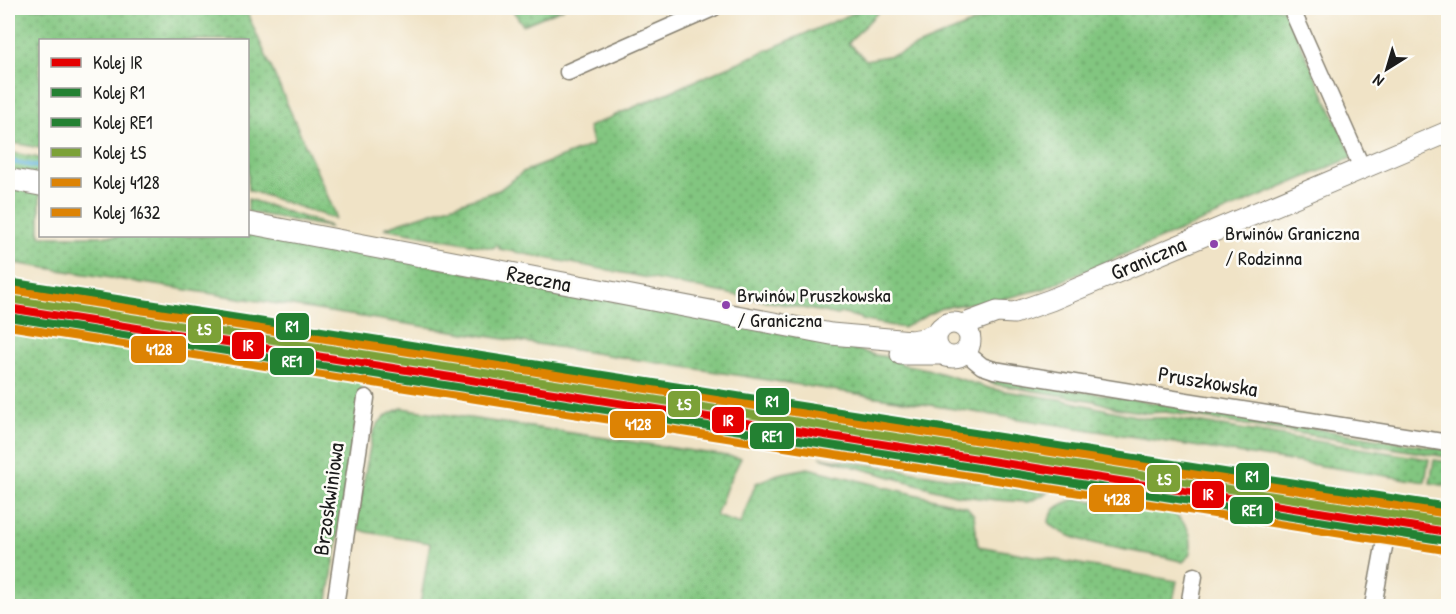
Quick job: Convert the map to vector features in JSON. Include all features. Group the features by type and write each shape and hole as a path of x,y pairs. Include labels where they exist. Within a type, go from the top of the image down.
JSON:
{"street":[{"path":"568,72 713,8"},
{"path":"1291,8 1362,168"},
{"name":"Graniczna","path":"966,339 1002,325 1014,313 1051,300 1449,132"},
{"path":"8,180 39,186"},
{"name":"Rzeczna","path":"249,223 831,334 874,351 899,354 939,344"},
{"path":"957,323 966,339 952,357 939,344 946,324 957,323"},
{"name":"Pruszkowska","path":"966,339 982,366 994,370 1449,443"},
{"name":"Brzoskwiniowa","path":"335,606 366,398"},
{"path":"1373,606 1386,536"},
{"path":"1189,606 1194,576"}],"green space":[{"path":"8,8 245,8 335,213 335,219 249,190 249,39 39,39 39,148 8,142"},
{"path":"511,8 564,8 523,25"},
{"path":"865,8 882,8 848,43 866,60 898,54 1009,8 1284,8 1353,157 1043,289 990,302 941,308 903,328 840,313 838,315 499,249 499,245 492,248 384,228 499,190 523,172 593,145 588,127"},
{"path":"8,152 39,158 39,175 8,169"},
{"path":"8,187 39,193 39,237 249,237 249,231 830,342 875,355 900,359 901,364 927,369 992,389 1059,399 1144,418 1170,418 1429,459 1425,482 8,262"},
{"path":"249,199 327,225 329,227 249,212"},
{"path":"8,318 364,373 327,606 151,606 104,600 103,606 8,606"},
{"path":"988,376 1448,450 1448,457 1165,412 1146,413 1116,408 1094,401 993,384 988,381"},
{"path":"402,408 741,458 716,516 740,524 756,483 778,474 808,468 967,507 974,515 978,546 1177,581 1172,606 420,606 430,543 355,528 372,436 383,418"},
{"path":"820,457 1048,493 1028,502 955,495"},
{"path":"1434,460 1448,462 1448,486 1430,483"},
{"path":"1076,499 1166,509 1181,519 1187,528 1191,538 1189,555 1183,562 1092,543 1059,530 1049,522 1058,506"}],"waterway":[{"path":"8,161 39,167"}],"rail line":[{"name":"R1","path":"8,282 1448,507"},
{"name":"1632","path":"11,290 1448,514"},
{"name":"ŁS","path":"9,299 1448,523"},
{"name":"IR","path":"8,308 1448,532"},
{"name":"RE1","path":"8,317 1447,541"},
{"name":"4128","path":"8,326 1445,550"}],"place":[{"name":"Brwinów Graniczna / Rodzinna","path":"1214,244"},
{"name":"Brwinów Pruszkowska / Graniczna","path":"726,305"}]}
